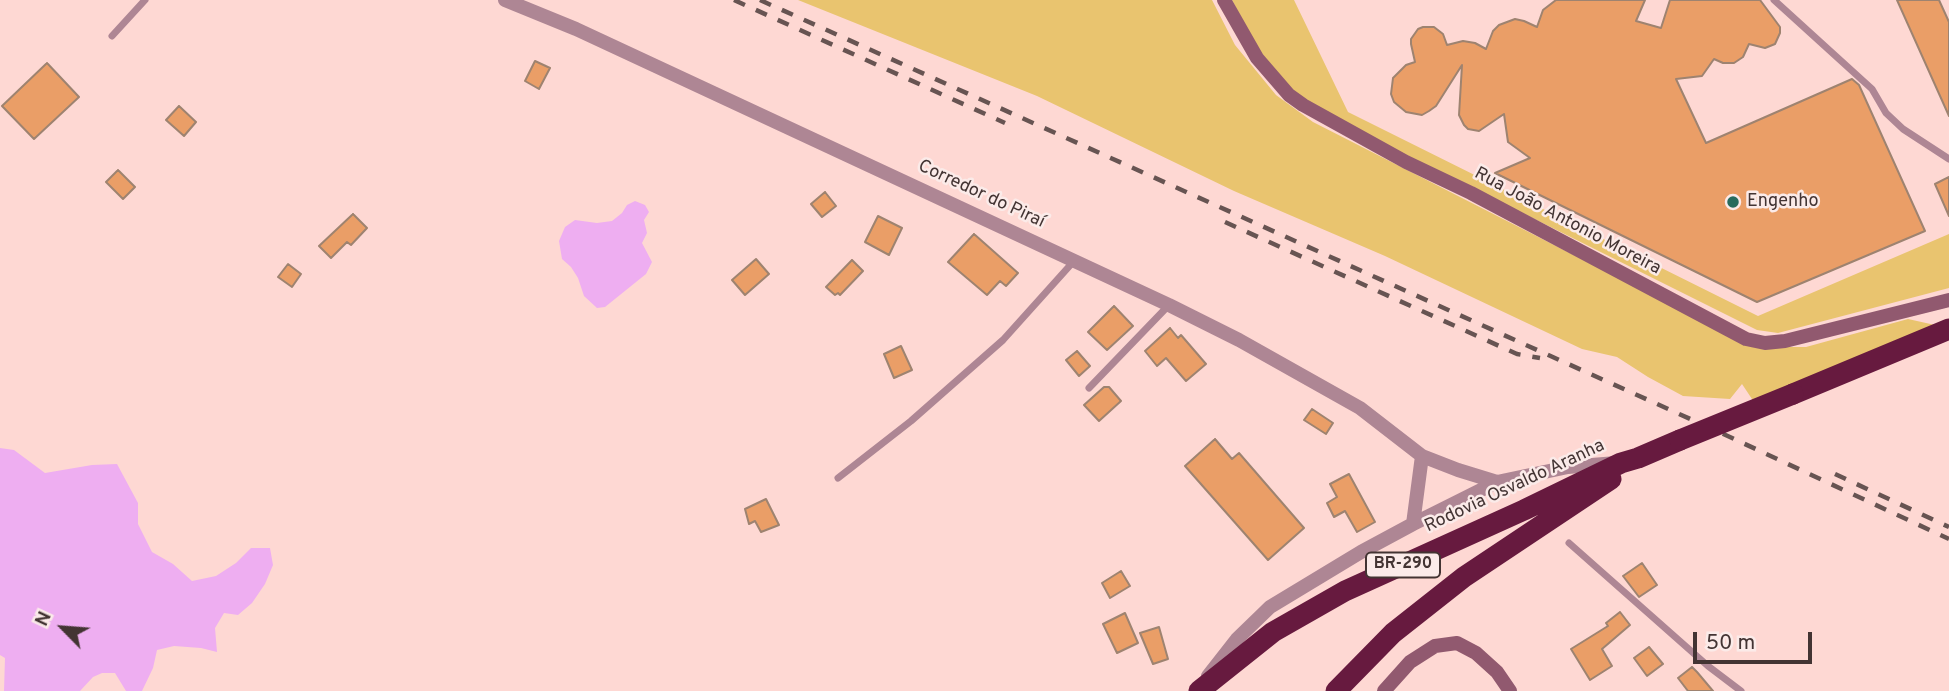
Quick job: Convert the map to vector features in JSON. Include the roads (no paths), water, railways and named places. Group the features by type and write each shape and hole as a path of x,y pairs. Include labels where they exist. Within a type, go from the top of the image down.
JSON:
{"highway":[{"name":"Rodovia Osvaldo Aranha","path":"1198,691 1273,632 1345,591 1629,461 1949,329"},
{"name":"Rodovia Osvaldo Aranha","path":"1336,691 1393,634 1464,577 1599,488 1629,461"}],"main road":[{"name":"Rua João Antonio Moreira","path":"1224,0 1257,58 1289,95 1303,105 1406,162 1471,193 1746,338 1765,343 1785,341 1943,301"},
{"path":"1943,301 1949,313"},
{"path":"1384,691 1410,662 1435,646 1457,643 1476,653 1497,672 1510,691"}],"street":[{"name":"Corredor do Piraí","path":"505,0 576,29 1076,259 1239,340 1360,408 1422,456 1497,482"},
{"path":"1413,524 1422,456"},
{"path":"1198,691 1237,639 1270,607 1413,524 1497,482 1591,463 1629,461"}],"lane":[{"path":"113,36 145,0"},
{"path":"1774,0 1872,89 1886,113 1903,130 1949,159"},
{"path":"838,478 911,421 1003,340 1076,259"},
{"path":"1089,388 1169,305"},
{"path":"1569,543 1606,579 1741,691"}],"railway":[{"path":"734,0 1005,123"},
{"path":"760,0 1717,431 1949,539"},
{"path":"1225,222 1517,354 1540,358"},
{"path":"1835,474 1949,527"}],"place":[{"name":"Engenho","path":"1733,202"}]}
